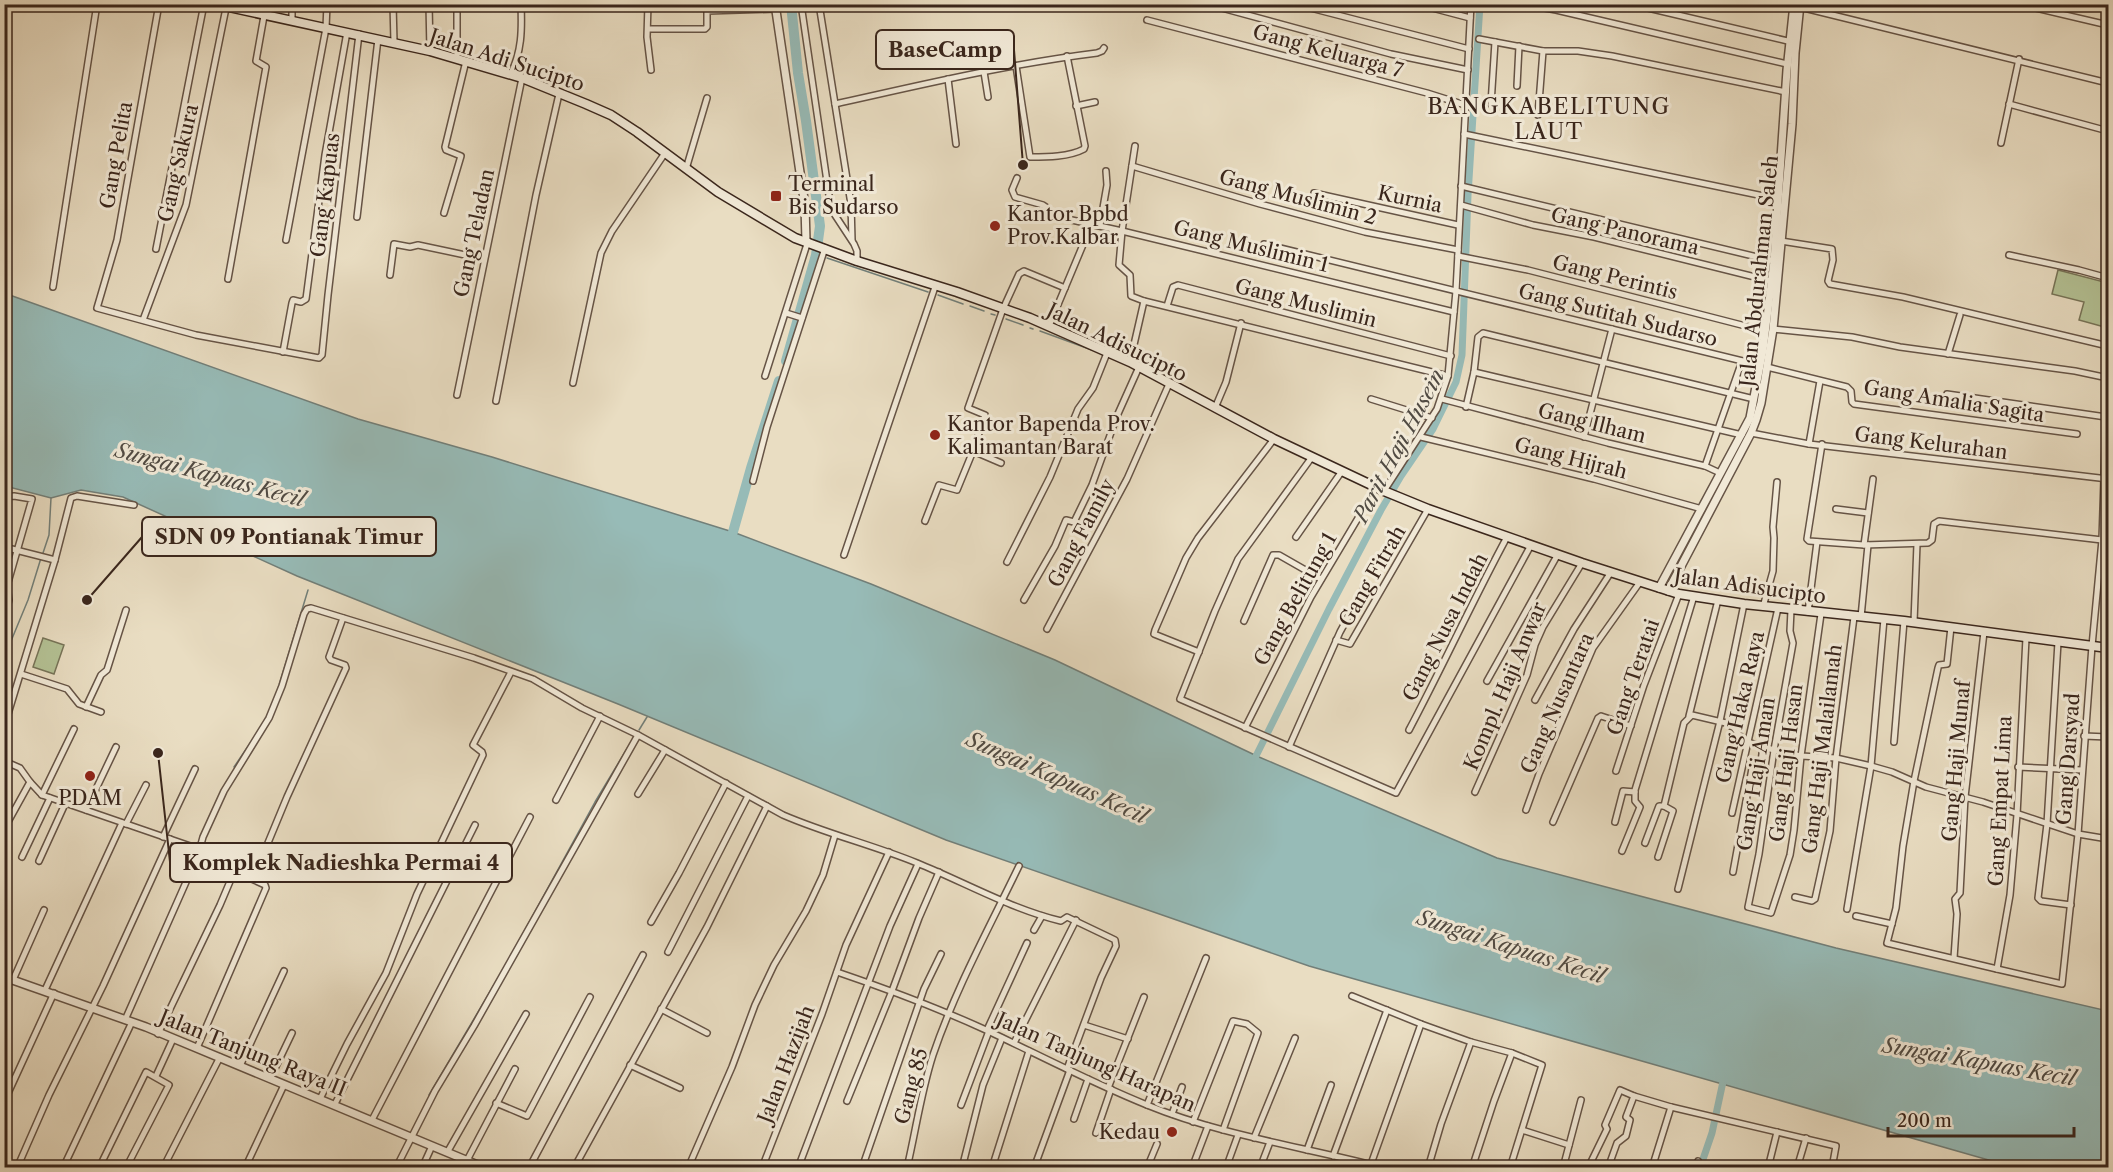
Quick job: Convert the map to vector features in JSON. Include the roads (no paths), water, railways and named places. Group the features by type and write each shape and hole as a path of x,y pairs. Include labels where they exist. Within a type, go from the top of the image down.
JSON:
{"main road":[{"name":"Jalan Adi Sucipto","path":"215,4 394,42 522,78 611,116 637,132 718,192 795,237 816,244"},
{"name":"Jalan Adisucipto","path":"816,244 857,261 1049,326 1130,362 1274,439 1428,509 1663,590 1763,607 1914,622 2109,648"}],"street":[{"path":"53,287 97,4"},
{"name":"Gang Pelita","path":"142,320 97,308 117,240 159,4"},
{"path":"156,249 204,4"},
{"path":"292,4 292,21"},
{"path":"286,240 326,28 327,4"},
{"path":"393,4 394,42"},
{"path":"429,4 430,51"},
{"path":"457,4 457,58"},
{"path":"510,75 516,64 520,47 521,4"},
{"path":"648,4 651,70"},
{"path":"801,4 831,209 852,241 857,251 857,261"},
{"path":"819,4 852,211 852,241"},
{"path":"1207,4 1391,54 1468,70"},
{"path":"1295,4 1469,49"},
{"path":"1418,4 1470,18"},
{"name":"Gang Belitung 1","path":"1245,728 1321,579 1382,490 1426,438 1432,418 1444,400 1458,291 1458,225 1466,206 1464,105 1472,4"},
{"path":"1521,4 1556,10 1787,64"},
{"path":"1631,4 1793,42"},
{"path":"2018,4 2109,25"},
{"path":"1798,5 2109,83"},
{"name":"Jalan Abdurahman Saleh","path":"1663,590 1756,420 1765,331 1771,316 1781,241 1792,124 1793,42 1798,5"},
{"path":"648,29 705,29 707,11 775,7 805,206 804,222 795,237"},
{"name":"Gang Sakura","path":"142,320 186,206 226,8"},
{"path":"228,279 267,68 256,61 264,16"},
{"name":"Gang Keluarga 7","path":"1147,20 1427,93 1464,105"},
{"path":"142,320 196,335 283,352 292,303 294,300 301,302 306,298 325,155 347,32"},
{"name":"Gang Kapuas","path":"283,352 319,358 322,355 359,34"},
{"path":"357,218 378,39"},
{"path":"1479,39 1543,51 1578,51 1612,56 1786,92"},
{"path":"1491,104 1495,42"},
{"name":"Jalan Abdurahman Saleh","path":"1690,539 1720,472 1750,418 1773,329 1771,281 1787,64 1793,42"},
{"path":"1517,86 1519,46"},
{"path":"835,104 948,79 1102,51 1104,48"},
{"path":"1538,115 1543,51"},
{"path":"1016,66 1030,158 1068,154 1084,149 1085,146 1067,56"},
{"path":"2001,143 2019,59"},
{"path":"444,213 461,156 445,147 466,61"},
{"path":"984,72 988,97"},
{"name":"Gang Teladan","path":"457,395 522,78"},
{"path":"948,79 956,144"},
{"path":"496,401 536,195 559,94"},
{"path":"686,169 707,98"},
{"path":"1076,106 1095,102"},
{"path":"2008,104 2109,131"},
{"path":"1464,134 1778,199"},
{"path":"1135,146 1119,265 1130,275 1131,296 1448,376"},
{"path":"573,383 601,253 612,231 665,153"},
{"name":"Gang Muslimin 2","path":"1132,166 1260,204 1458,253"},
{"path":"1100,225 1107,185 1106,171"},
{"name":"Gang Muslimin 1","path":"1017,178 1012,190 1015,197 1044,205 1049,215 1100,225 1454,312"},
{"path":"1464,187 1774,261"},
{"name":"Kurnia","path":"1314,193 1458,225"},
{"name":"Gang Panorama","path":"1466,206 1533,225 1594,237 1771,281"},
{"path":"753,481 767,427 802,318 816,244 804,222"},
{"path":"1049,326 1085,240"},
{"path":"1781,241 1832,249 1833,260 1828,281 1830,284 1904,297 2109,346"},
{"path":"390,275 394,244 410,247 418,245 484,259"},
{"path":"765,376 816,244"},
{"name":"Gang Sutitah Sudarso","path":"1264,244 1763,366"},
{"name":"Gang Perintis","path":"1458,253 1765,331"},
{"path":"2009,255 2109,278"},
{"path":"925,521 939,485 957,490 973,452 985,415 968,408 1004,309 1021,271 1065,288"},
{"name":"Gang Muslimin","path":"1167,306 1173,287 1178,285 1451,356"},
{"path":"844,555 935,287"},
{"path":"1130,362 1144,301"},
{"path":"789,314 802,318"},
{"path":"1948,354 1960,315"},
{"path":"1215,408 1226,382 1241,324"},
{"path":"1584,437 1612,329"},
{"path":"1773,329 1852,338 2109,378"},
{"path":"1466,407 1474,372 1478,337 1483,333 1754,399"},
{"path":"1007,562 1050,477 1078,409 1093,388 1107,353"},
{"path":"1705,466 1742,361"},
{"name":"Gang Amalia Sagita","path":"1763,366 1847,387 1851,391 1854,404 2077,434"},
{"path":"1024,600 1055,546 1066,520 1074,522 1082,506 1139,367"},
{"path":"1474,372 1742,435"},
{"path":"1809,444 1821,381"},
{"name":"Gang Family","path":"1047,629 1126,479 1169,384"},
{"name":"Gang Darsyad","path":"1998,967 2062,984 2078,834 2084,736 2102,540 2106,530 2106,417 2109,391"},
{"path":"1947,394 2106,417"},
{"path":"1371,399 1432,418"},
{"name":"Gang Ilham","path":"1444,400 1705,466 1720,472"},
{"name":"Gang Kelurahan","path":"1750,433 1809,444 2106,479"},
{"name":"Gang Hijrah","path":"1426,438 1594,479 1702,509"},
{"path":"1199,652 1154,634 1155,630 1186,558 1198,538 1274,439"},
{"path":"1822,444 1807,539 1809,541 1866,545 1928,543 1931,541 1934,526 1939,521 2102,540"},
{"path":"973,452 1001,464"},
{"path":"1312,457 1238,559 1180,699 1396,793 1531,545"},
{"path":"1296,537 1342,471"},
{"name":"Gang Haji Malailamah","path":"1795,897 1812,901 1816,897 1830,831 1836,758 1858,617 1873,478"},
{"path":"1763,607 1773,571 1773,527 1778,483"},
{"path":"4,727 72,496 134,505"},
{"path":"4,497 32,499 7,586 9,600 4,617"},
{"name":"Gang Fitrah","path":"1336,640 1350,644 1428,509"},
{"path":"1836,509 1868,513"},
{"name":"Gang Nusa Indah","path":"1409,730 1449,655 1482,582 1508,537"},
{"path":"1808,612 1817,542"},
{"path":"1914,622 1917,544"},
{"path":"4,547 55,560"},
{"path":"1487,681 1558,554"},
{"path":"1244,621 1273,555 1279,555 1321,579"},
{"path":"2100,561 2109,562"},
{"name":"Kompl. Haji Anwar","path":"1475,792 1527,675 1535,645 1543,627 1582,563"},
{"path":"1535,700 1574,629 1611,572"},
{"name":"Gang Nusantara","path":"1526,810 1593,648 1640,582"},
{"path":"1289,747 1336,640 1364,588"},
{"name":"Gang Teratai","path":"1616,771 1678,594"},
{"path":"1622,851 1640,807 1635,801 1635,792 1694,596"},
{"path":"1664,806 1718,600"},
{"path":"1678,889 1720,719 1744,604"},
{"path":"63,1167 128,1021 224,791 269,718 307,609 311,608 544,684 582,708 638,735 748,796 807,825 890,852 1042,916 1061,921 1067,917 1076,920 1115,940 1116,946 1101,978 1034,1167"},
{"name":"Gang Haka Raya","path":"1732,813 1778,608"},
{"path":"86,707 100,675 107,670 126,610"},
{"name":"Gang Haji Aman","path":"1771,913 1748,907 1759,854 1793,643 1790,632 1791,610"},
{"name":"Gang Haji Hasan","path":"1771,913 1790,855 1821,614"},
{"path":"253,879 287,797 346,668 345,665 329,657 344,618"},
{"path":"1847,909 1871,766 1884,619"},
{"path":"1894,742 1904,621"},
{"path":"1951,627 1947,664 1940,665 1938,668 1914,782 1888,943 1998,967"},
{"name":"Gang Haji Munaf","path":"1954,958 1957,914 1955,899 1960,893 1965,797 1984,632"},
{"name":"Gang Empat Lima","path":"1998,967 2010,895 2017,815 2026,638"},
{"path":"2058,642 2047,824 2038,899 2071,904"},
{"path":"320,1099 386,973 417,894 483,755 473,745 511,672"},
{"path":"21,674 67,689 76,701 101,712"},
{"path":"556,800 600,716"},
{"path":"1552,822 1598,718 1601,716 1631,726"},
{"path":"1689,716 1720,719 1729,724 1742,740 1763,747 1801,756 1836,758 1871,766 2078,834 2109,839"},
{"path":"42,795 74,729"},
{"path":"396,1167 410,1137 638,735"},
{"path":"2084,736 2109,737"},
{"path":"86,810 116,747"},
{"path":"1733,872 1753,764 1761,762 1763,747"},
{"path":"638,794 665,750"},
{"path":"4,761 20,768 42,795 170,839 234,872 265,885 266,891 197,1048"},
{"path":"2018,767 2082,770"},
{"path":"163,837 195,769"},
{"path":"4,829 30,782"},
{"path":"651,922 726,783"},
{"path":"45,990 124,824 146,785"},
{"path":"1616,822 1623,791 1635,792"},
{"path":"668,952 748,796"},
{"path":"22,857 50,798"},
{"path":"39,861 66,804"},
{"path":"574,1167 707,927 767,806"},
{"path":"1645,843 1659,806 1672,809 1658,857"},
{"path":"372,1120 530,817"},
{"path":"335,1104 475,825"},
{"path":"688,1167 732,1067 755,1005 819,883 835,835"},
{"path":"17,1167 170,839"},
{"name":"Jalan Hazijah","path":"762,1167 850,938 890,852"},
{"path":"798,1167 894,915 918,864"},
{"name":"Gang 85","path":"907,1167 929,1070 949,1014 1019,866"},
{"path":"158,1034 234,872"},
{"path":"847,1101 939,872"},
{"path":"2108,891 2109,878"},
{"path":"4,991 44,910"},
{"path":"1034,930 1042,916"},
{"path":"1856,916 1892,924"},
{"path":"1014,1043 1076,920"},
{"path":"961,1105 988,1031 1027,943"},
{"path":"862,1167 924,989 942,954"},
{"path":"529,1167 643,955"},
{"path":"1147,1105 1206,958"},
{"path":"240,1066 284,971"},
{"name":"Jalan Tanjung Harapan","path":"837,972 949,1014 1109,1089 1193,1122 1238,1135 1384,1167"},
{"name":"Jalan Tanjung Raya II","path":"9,979 54,993 197,1048 484,1167"},
{"path":"4,1102 54,993"},
{"path":"1352,996 1421,1024 1542,1065 1510,1167"},
{"path":"496,1103 527,1116 590,997"},
{"path":"1096,1133 1109,1089 1144,998"},
{"path":"661,1010 707,1033"},
{"path":"1333,1155 1387,1010"},
{"path":"447,1151 526,1014"},
{"path":"1193,1122 1233,1021 1247,1024 1258,1033 1223,1130"},
{"path":"1369,1165 1421,1024"},
{"path":"1084,1025 1128,1039"},
{"path":"270,1078 292,1033"},
{"path":"962,1167 983,1084 1002,1038"},
{"path":"1254,1138 1295,1038"},
{"path":"156,1076 173,1040"},
{"path":"1428,1167 1471,1042"},
{"path":"992,1167 1029,1051"},
{"path":"1472,1167 1512,1053"},
{"path":"163,1167 220,1058"},
{"path":"630,1065 680,1089"},
{"path":"462,1167 515,1069"},
{"path":"99,1167 146,1072 169,1085 126,1167"},
{"path":"1074,1119 1088,1078"},
{"path":"245,1167 284,1085"},
{"path":"1307,1150 1331,1085"},
{"path":"1172,1114 1182,1087"},
{"path":"1588,1167 1607,1129 1605,1125 1620,1090 1671,1107 1836,1147 1832,1167"},
{"path":"1608,1167 1617,1143 1627,1134 1630,1120 1626,1117 1634,1096"},
{"path":"1563,1167 1581,1100"},
{"path":"1652,1167 1671,1107"},
{"path":"1192,1167 1208,1126"},
{"path":"1522,1130 1569,1145"},
{"path":"1768,1167 1777,1132"},
{"path":"1226,1167 1238,1135"},
{"path":"1797,1167 1806,1138"},
{"path":"1260,1167 1270,1142"},
{"path":"1147,1167 1157,1144"},
{"path":"422,1167 432,1146"},
{"path":"1696,1167 1698,1161"}],"water":[{"name":"Sungai Kapuas Kecil","path":"4,293 358,419 492,457 733,532 871,584 1055,660 1259,757 1497,858 1836,948 2108,1011 2108,1167 2013,1167 1309,966 946,840 618,704 297,576 123,497 81,490 51,498 5,486"}],"waterway":[{"path":"786,361 816,255 820,226 798,73 791,4"},
{"name":"Parit Haji Husein","path":"1253,762 1381,510 1433,429 1456,382 1462,355 1468,195 1480,4"},
{"path":"827,258 928,292"},
{"path":"938,295 963,304"},
{"path":"970,306 984,311"},
{"path":"991,314 995,315"},
{"path":"1006,319 1023,325"},
{"path":"1040,331 1092,350"},
{"path":"733,532 779,381"},
{"path":"43,553 49,535 51,498"},
{"path":"4,658 28,600 41,558"},
{"path":"277,692 308,590"},
{"path":"639,730 647,717"},
{"path":"234,767 251,742"},
{"path":"510,957 595,802 628,747"},
{"path":"429,1095 494,985"},
{"path":"2106,1010 2108,996"},
{"path":"1700,1168 1712,1133 1724,1077"}],"place":[{"name":"BaseCamp","path":"1023,165"},
{"name":"Terminal Bis Sudarso","path":"776,196"},
{"name":"Kantor Bpbd Prov.Kalbar","path":"995,226"},
{"name":"Kantor Bapenda Prov. Kalimantan Barat","path":"935,435"},
{"name":"SDN 09 Pontianak Timur","path":"87,600"},
{"name":"Komplek Nadieshka Permai 4","path":"158,753"},
{"name":"PDAM","path":"90,776"},
{"name":"Kedau","path":"1172,1132"}],"district":[{"name":"BANGKABELITUNG LAUT","path":"1549,118"}]}
